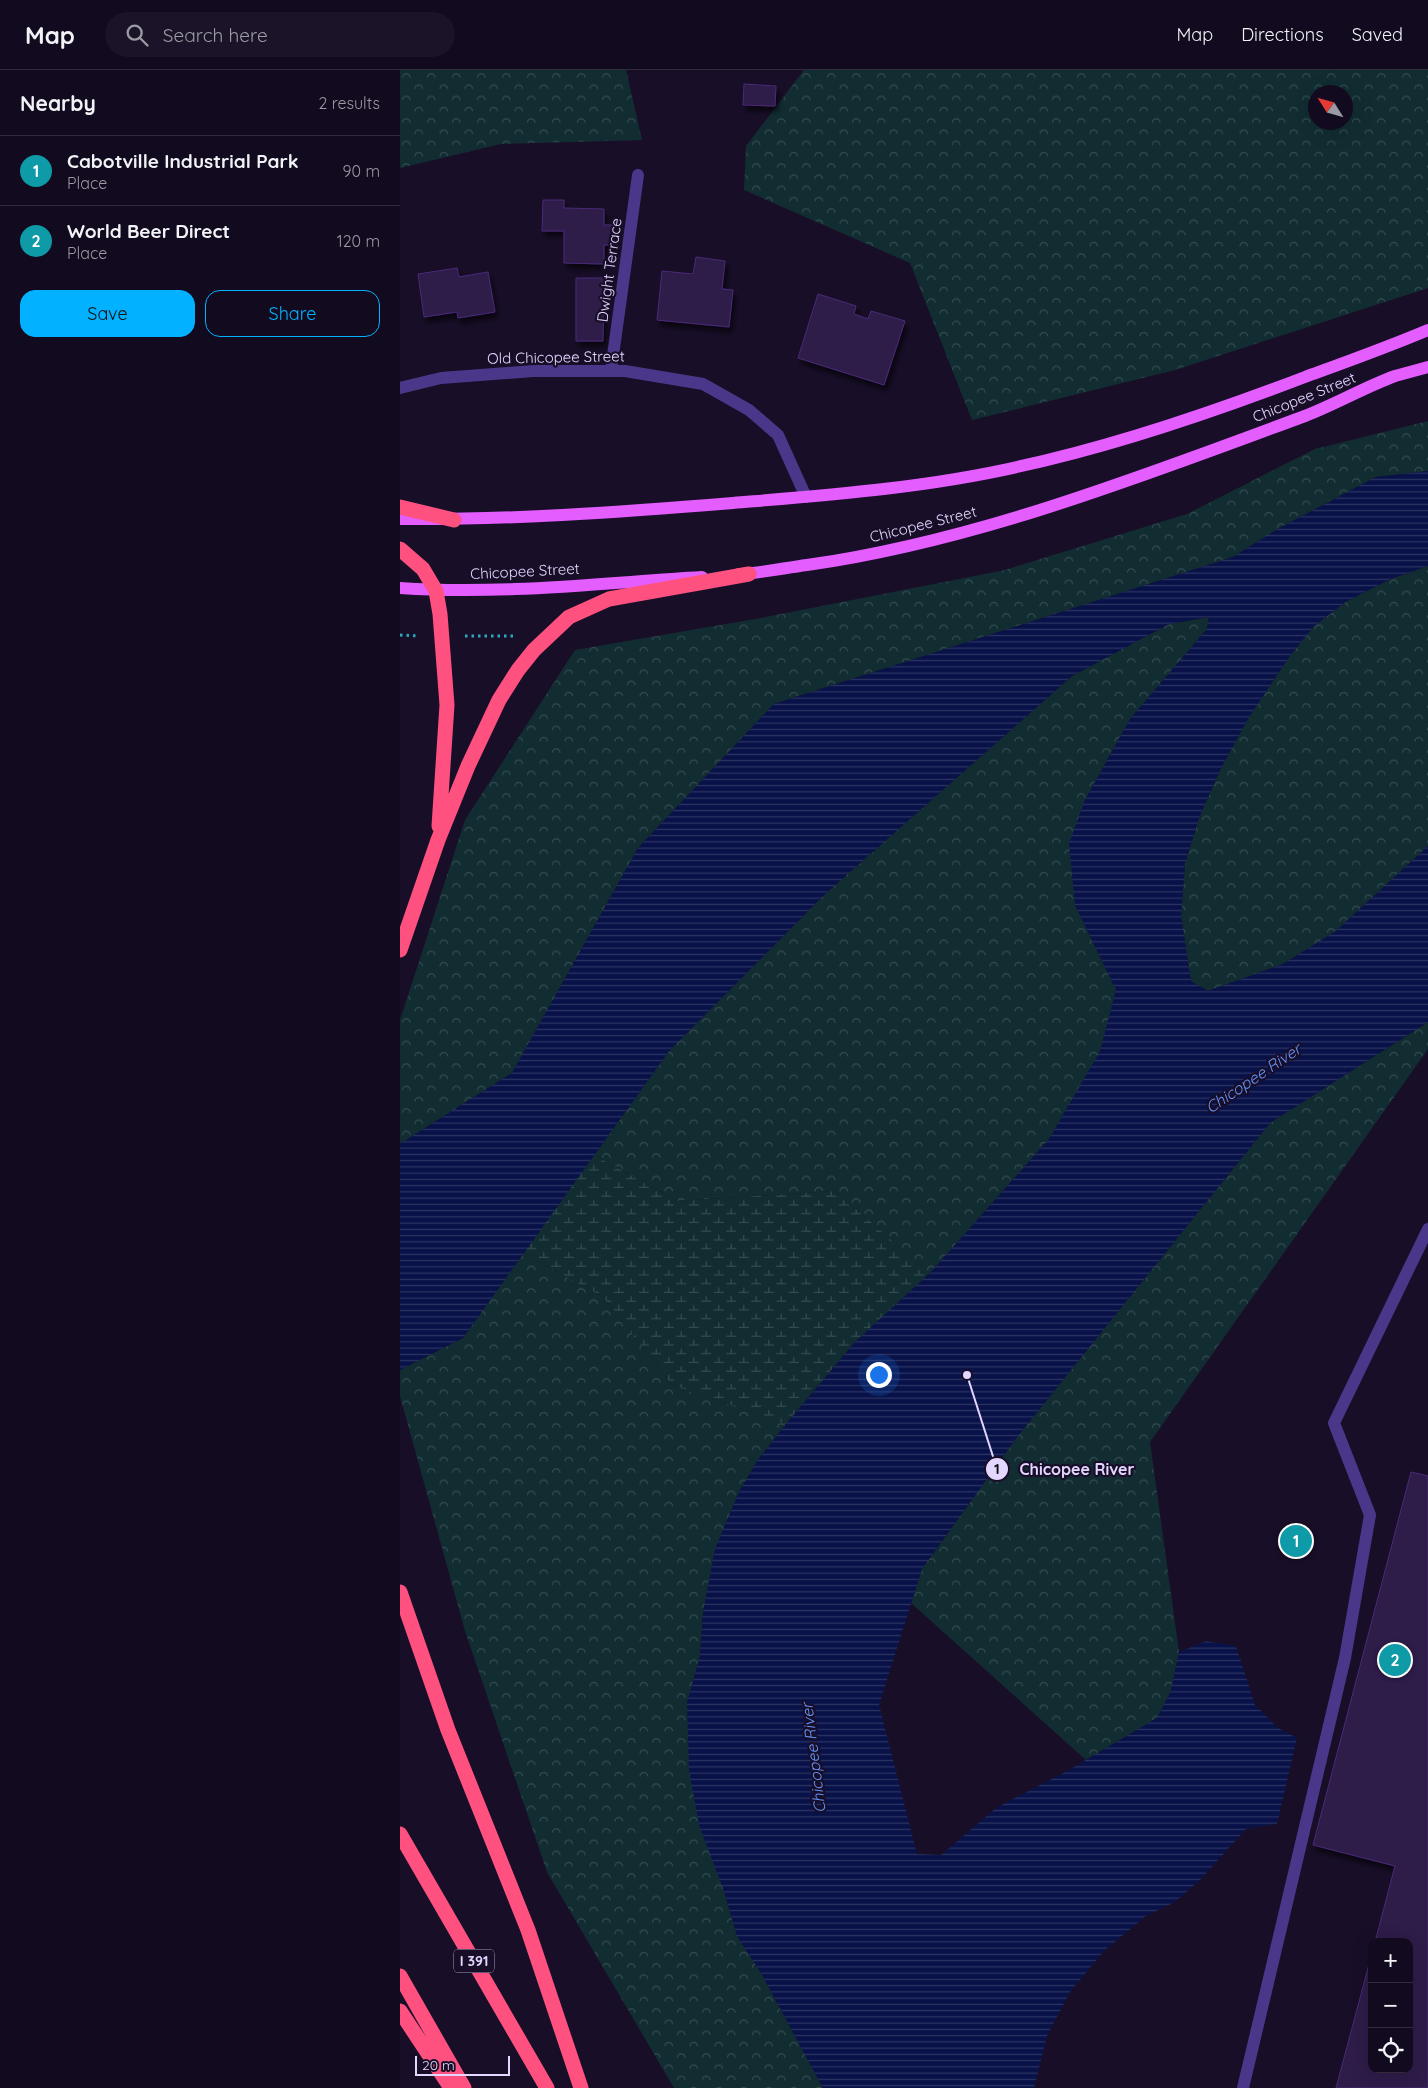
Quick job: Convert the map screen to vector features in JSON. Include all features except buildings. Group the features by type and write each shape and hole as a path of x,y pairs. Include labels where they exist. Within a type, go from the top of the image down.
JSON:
{"highway":[{"path":"400,507 454,520"},
{"path":"400,549 424,569 436,590 443,636 447,705 438,840"},
{"path":"400,950 438,840 468,766 499,700 518,670 557,627 570,616 609,600 750,574"},
{"path":"400,1592 448,1730 528,1930 581,2088"},
{"name":"I 391","path":"400,1834 547,2088"},
{"path":"400,1976 464,2088"},
{"path":"400,2011 451,2088"}],"main road":[{"name":"Chicopee Street","path":"400,519 454,520 571,514 806,497 912,485 1016,468 1129,438 1240,402 1428,330"},
{"name":"Chicopee Street","path":"400,588 491,590 750,574 832,562 899,549 982,527 1073,498 1226,445 1308,414 1394,377 1428,367"}],"street":[{"name":"Dwight Terrace","path":"611,370 638,175"},
{"name":"Old Chicopee Street","path":"400,388 441,378 534,371 611,370 659,375 703,384 749,410 778,435 806,497"},
{"path":"1243,2088 1345,1658 1370,1514 1334,1423 1428,1230"}],"path":[{"path":"400,636 422,636"},
{"path":"457,636 514,636 518,639"}],"green space":[{"path":"400,70 626,70 642,140 501,144 400,168"},
{"path":"804,70 1428,70 1428,288 1175,370 972,420 910,263 744,190 746,146"},
{"path":"1428,421 1428,471 1376,477 1276,530 1233,557 774,704 638,848 512,1073 400,1144 400,1020 465,820 575,650 761,618 1005,570 1187,514 1315,449"},
{"path":"1428,566 1428,846 1336,931 1283,964 1208,991 1191,982 1181,916 1185,863 1199,818 1220,770 1249,717 1289,657 1314,626 1347,601 1391,579"},
{"path":"1209,617 1207,629 1130,719 1084,802 1075,905 1116,990 1101,1051 1049,1139 930,1273 835,1191 677,1201 594,1155 669,1051 825,894 1072,676 1169,624"},
{"path":"1428,1022 1428,1049 1150,1442 1179,1652 1171,1691 1157,1718 1086,1760 911,1603 922,1569 1017,1437 1270,1123"},
{"path":"594,1155 677,1201 835,1191 930,1273 855,1342 786,1424 672,1385 603,1297 523,1253"},
{"path":"523,1253 603,1297 672,1385 786,1424 758,1460 739,1492 715,1549 703,1613 700,1656 687,1703 724,1891 737,1936 761,1973 823,2088 674,2088 547,1872 465,1631 400,1396 400,1370 463,1338"}],"water":[{"path":"1428,471 1428,566 1390,579 1347,601 1314,626 1289,657 1249,717 1220,770 1199,818 1185,863 1181,916 1191,981 1208,991 1283,964 1336,931 1428,846 1428,1022 1270,1123 1017,1437 922,1569 879,1705 917,1854 941,1855 996,1808 1067,1771 1157,1718 1171,1691 1179,1652 1206,1641 1236,1646 1255,1705 1278,1728 1297,1738 1277,1824 1246,1829 1200,1880 1175,1902 1146,1916 1104,1951 1070,1992 1047,2036 1034,2088 823,2088 761,1973 737,1936 724,1891 699,1825 689,1770 687,1703 700,1656 703,1613 715,1549 739,1492 758,1460 855,1342 930,1273 1049,1139 1100,1051 1116,990 1075,905 1069,844 1084,802 1130,719 1207,629 1209,617 1169,624 1072,676 825,894 669,1051 463,1338 400,1370 400,1144 512,1073 638,848 774,704 1233,557 1276,530 1376,477"}],"place":[{"name":"Chicopee River","path":"967,1375"},
{"name":"Cabotville Industrial Park","path":"1296,1541"},
{"name":"World Beer Direct","path":"1395,1660"}]}
